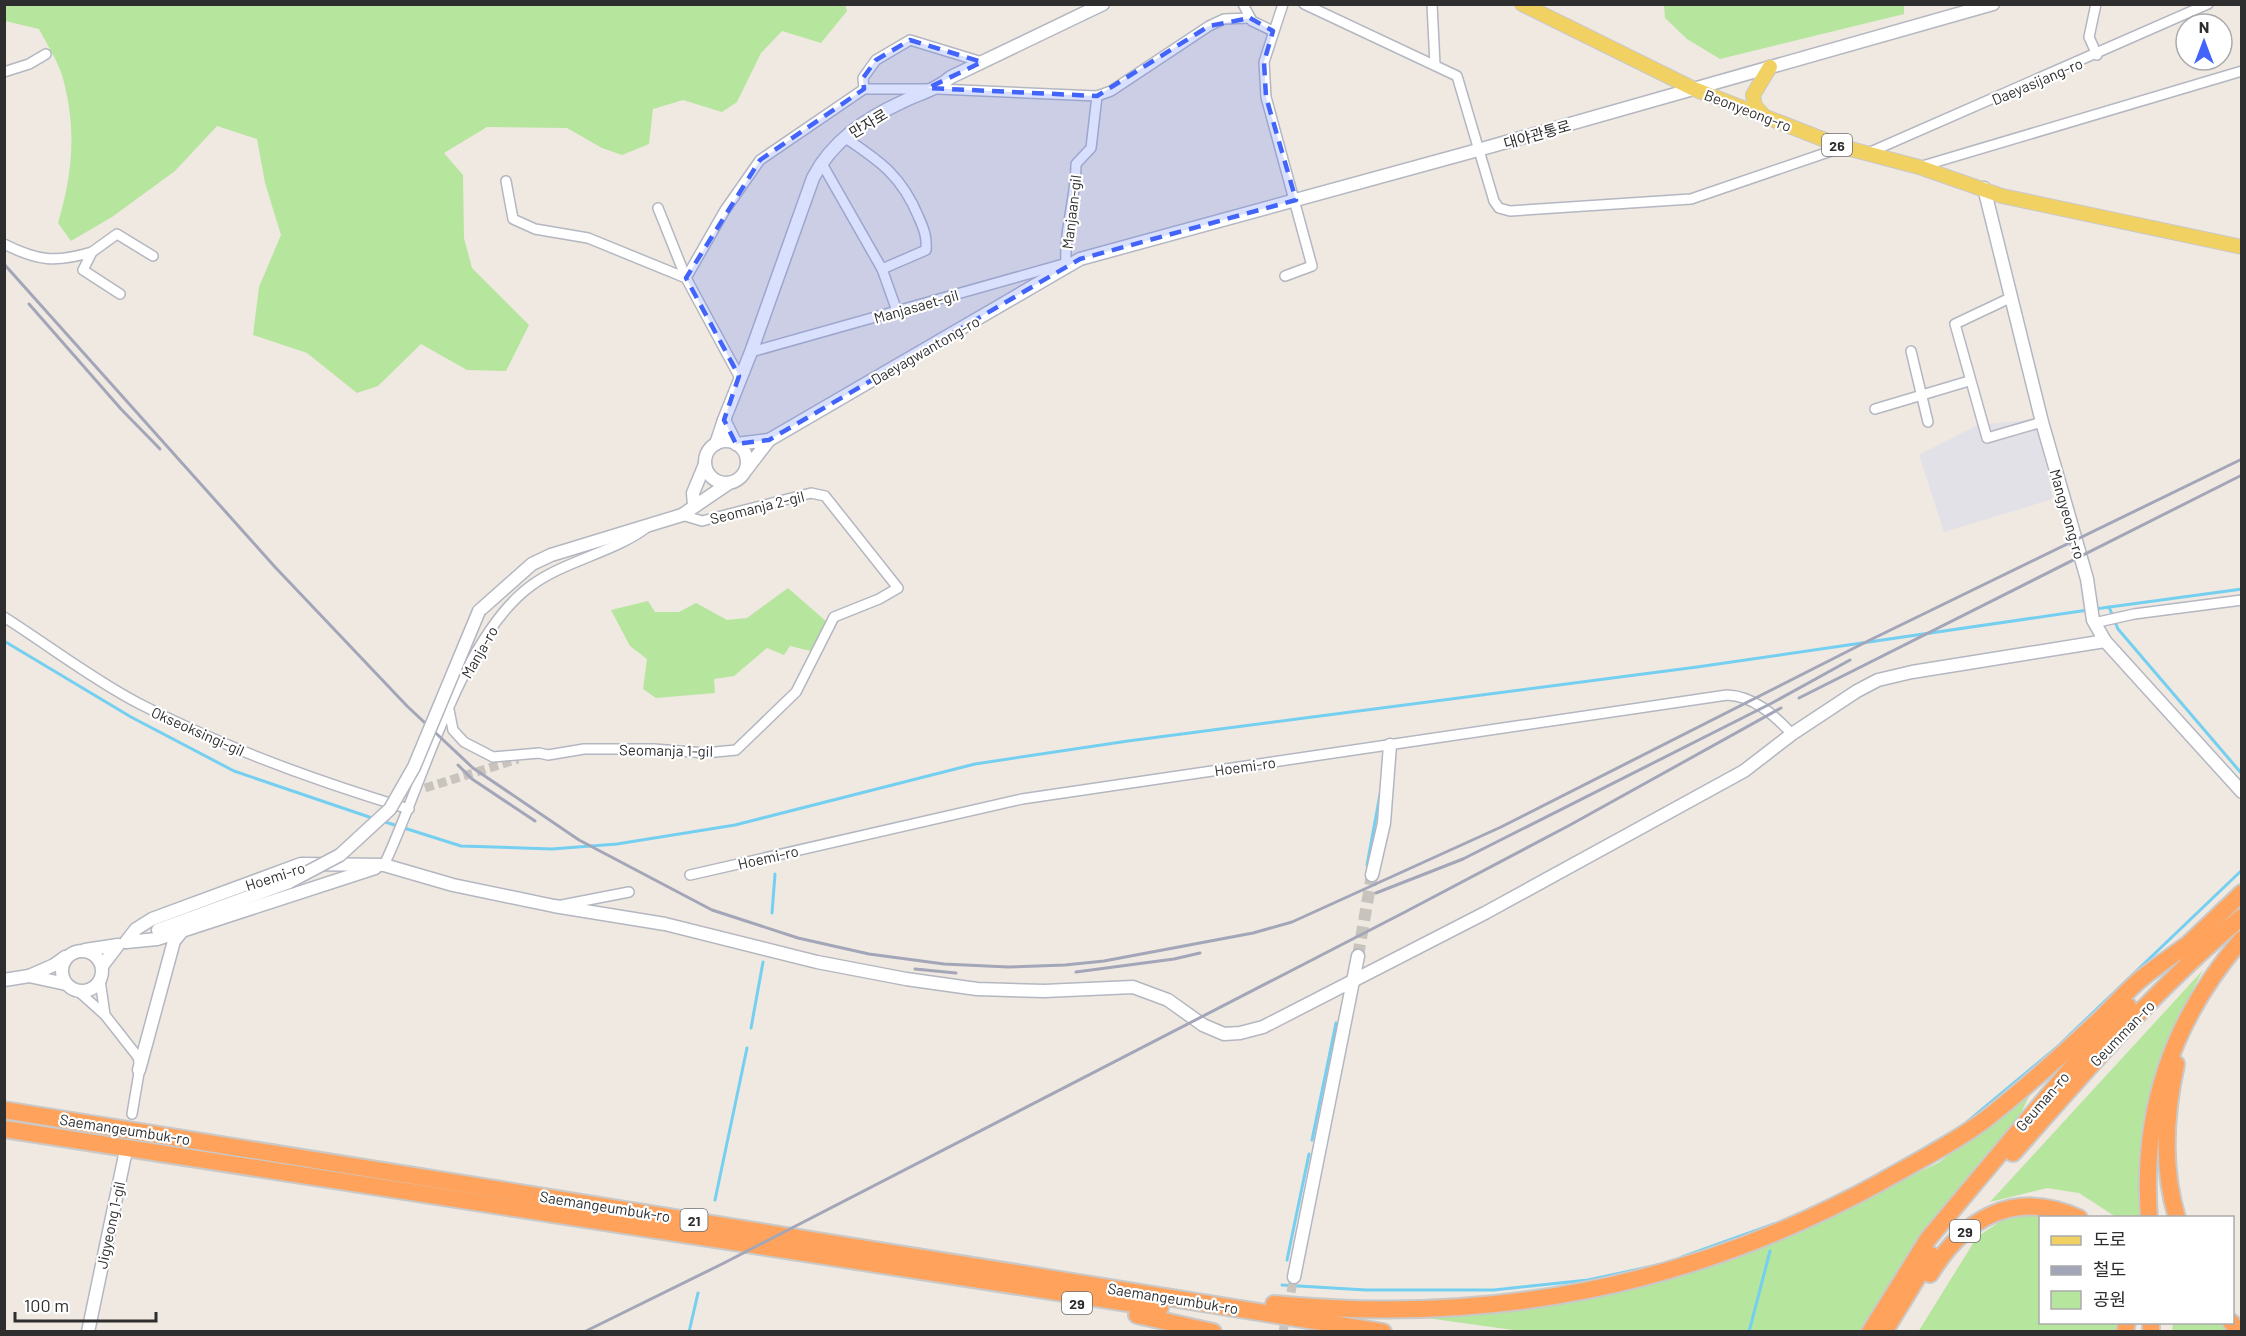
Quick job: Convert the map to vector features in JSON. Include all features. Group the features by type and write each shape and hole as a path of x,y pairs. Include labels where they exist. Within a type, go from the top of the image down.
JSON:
{"highway":[{"name":"Geuman-ro","path":"1869,1332 1928,1239 2025,1121 2078,1060 2187,945 2241,893"},
{"name":"Geumman-ro","path":"1884,1332 1943,1237 1991,1177 2119,1036 2209,944 2241,916"},
{"path":"2149,1216 2151,1130 2160,1086 2176,1041 2198,998 2219,965 2241,939"},
{"path":"2177,1216 2166,1152 2169,1103 2176,1065 2193,1021 2241,944"},
{"path":"943,1267 1229,1300 1367,1310 1438,1310 1523,1302 1630,1282 1686,1266 1785,1229 1833,1208 1930,1155 1985,1120 2047,1068 2141,979 2187,945"},
{"name":"Saemangeumbuk-ro","path":"4,1110 1317,1332"},
{"name":"Saemangeumbuk-ro","path":"4,1129 1159,1297 1383,1332"},
{"name":"29","path":"1896,1332 1937,1263 1974,1223 1995,1212 2020,1206 2042,1206 2073,1216"},
{"name":"29","path":"943,1267 1213,1332"}],"main road":[{"name":"Beonyeong-ro","path":"1522,4 1694,89 1843,147 1919,167 1984,188 2241,239"},
{"path":"1764,116 1755,106 1753,94 1770,67"},
{"name":"Beonyeong-ro","path":"1984,188 2001,196 2241,247"}],"street":[{"name":"만자로","path":"751,352 813,178 821,162 844,137 902,102 938,88 951,77 1103,4"},
{"path":"1243,4 1250,18"},
{"path":"1283,4 1264,62 1266,97 1296,200 1312,266 1285,276"},
{"path":"1304,4 1457,76 1494,201 1499,208 1509,211 1691,199 1843,147"},
{"path":"1432,4 1435,65"},
{"name":"대야관통로","path":"1080,259 1478,150 1993,4"},
{"path":"2096,4 2089,37 2097,55"},
{"name":"Daeyasijang-ro","path":"1866,154 2097,55 2208,4"},
{"path":"686,278 725,210 760,160 864,88 938,88 1097,96 1111,91 1209,26 1224,19 1250,18 1274,31"},
{"path":"864,88 862,78 876,60 910,40 982,62"},
{"path":"4,72 29,64 46,54"},
{"path":"1919,167 2241,71"},
{"name":"Manjaan-gil","path":"1065,263 1065,242 1076,184 1076,164 1091,148 1097,96"},
{"path":"844,137 882,162 898,179 912,199 927,237 926,250 882,269"},
{"path":"821,162 882,269 897,311"},
{"path":"506,181 513,219 535,229 588,238 686,278"},
{"name":"Mangyeong-ro","path":"1984,188 2042,422 2087,579 2093,621 2105,641 2241,792"},
{"path":"658,208 686,278 739,376"},
{"path":"4,244 42,260 72,258 92,252 117,234 153,256"},
{"path":"92,252 83,270 120,294"},
{"name":"Manjasaet-gil","path":"751,352 1080,259"},
{"name":"Daeyagwantong-ro","path":"769,440 1080,259"},
{"path":"2012,297 1954,324 1987,438 2042,422"},
{"path":"1911,351 1928,422"},
{"path":"716,444 739,376 751,352"},
{"path":"1875,409 1969,381"},
{"path":"724,420 736,444 747,457 746,471"},
{"path":"694,505 693,493 708,450 726,441 736,444 769,440"},
{"path":"705,464 710,476 716,481 729,483 736,481 769,440"},
{"name":"Manja-ro","path":"122,944 289,882 340,855 385,816 414,767 479,611 532,564 551,555 682,514 729,483"},
{"name":"Seomanja 2-gil","path":"682,514 702,521 811,493 825,496 898,588"},
{"name":"Manja-ro","path":"384,865 405,820 449,710 491,627 531,585 563,567 633,538 651,525"},
{"name":"Seomanja 1-gil","path":"449,710 453,730 464,742 493,757 539,753 548,756 584,749 654,749 705,753 736,750 796,692 834,617 879,599 898,588"},
{"path":"2093,621 2241,600"},
{"name":"Okseoksingi-gil","path":"4,617 137,703 248,753 344,789 409,809"},
{"path":"384,865 453,885 554,906 665,924 817,962 906,979 977,989 1044,991 1132,987 1168,1000 1203,1025 1224,1034 1240,1034 1263,1027 1485,913 1744,771 1792,734 1857,691 1878,680 1912,672 2105,641"},
{"name":"Hoemi-ro","path":"690,875 1022,798 1726,695 1744,696 1778,719 1792,734"},
{"path":"1372,875 1384,823 1390,745"},
{"name":"Seomanja 1-gil","path":"518,759 539,753"},
{"path":"415,794 425,788"},
{"name":"Hoemi-ro","path":"122,944 136,928 152,919 301,864 384,865"},
{"name":"Hoemi-ro","path":"122,944 158,939 384,865"},
{"path":"554,906 629,892"},
{"path":"132,1114 139,1070 174,941 183,930"},
{"path":"4,980 29,976 81,950 122,944"},
{"path":"105,1016 100,980 102,966 122,944"},
{"path":"81,950 94,954 102,966"},
{"path":"68,955 62,966 71,987 105,1016 114,1029 130,1044 138,1057 139,1070"},
{"path":"1293,1277 1358,956"},
{"path":"29,976 90,990 100,980"},
{"name":"Jigyeong 1-gil","path":"88,1332 125,1155"}],"highlighted area":[{"path":"1250,18 1273,31 1264,62 1266,97 1296,200 1080,259 769,440 736,444 724,420 739,376 686,278 760,160 864,89 863,78 876,60 910,40 982,62 928,88 1097,96 1209,26"}],"shaded area":[{"path":"2036,419 2053,499 1944,532 1919,455 1977,425"}],"green space":[{"path":"5,4 845,4 847,11 821,43 782,31 761,53 737,102 722,112 683,100 653,109 649,144 622,155 602,148 567,128 487,127 444,153 463,175 464,238 472,268 529,325 506,371 467,370 421,344 378,386 357,393 307,353 253,335 259,287 281,235 265,183 257,139 217,126 175,171 112,217 71,241 58,223 67,186 71,150 70,113 62,75 39,29 5,21"},
{"path":"1904,4 1904,14 1720,59 1687,39 1665,18 1664,5"},
{"path":"788,588 828,623 811,651 790,646 784,655 767,648 734,676 714,679 715,693 656,698 643,689 647,659 630,646 611,610 648,601 655,612 679,612 696,603 727,620 747,618"},
{"path":"2203,970 2177,1020 2143,1120 2142,1216 2114,1216 2079,1193 2047,1188 1990,1202"},
{"path":"2030,1094 2022,1111 1860,1331 1528,1332 1412,1316 1588,1299 1766,1246 1938,1163"},
{"path":"2044,1214 2053,1216 2039,1216 2039,1324 2119,1324 2118,1332 1918,1332 1977,1237 2008,1216"},
{"path":"2173,1324 2225,1324 2231,1332 2172,1332"}],"waterway":[{"path":"2095,609 2242,589"},
{"path":"2109,607 2118,629 2242,774"},
{"path":"382,821 461,846 552,849 617,844 735,825 975,764 1128,741 1697,667 2088,610"},
{"path":"4,641 131,717 234,771 375,819"},
{"path":"1367,865 1381,789"},
{"path":"1961,1127 2056,1048 2242,870"},
{"path":"772,913 775,874"},
{"path":"751,1028 763,962"},
{"path":"1312,1140 1336,1023"},
{"path":"715,1200 747,1048"},
{"path":"1909,1157 1950,1133"},
{"path":"1287,1260 1309,1154"},
{"path":"1682,1257 1774,1224"},
{"path":"1749,1332 1770,1251"},
{"path":"1282,1285 1366,1290 1494,1290 1588,1280 1658,1265"},
{"path":"689,1332 698,1293"}],"tunnel":[{"path":"425,788 518,759"},
{"path":"1358,956 1372,875"},
{"path":"1283,1332 1294,1277"}],"railway":[{"path":"4,264 275,567 407,706 473,768 579,840 712,910 798,938 869,954 944,964 1008,967 1104,961 1253,933 1292,922 1501,827 1870,640 2242,459"},
{"path":"29,304 121,409 160,449"},
{"path":"1799,698 2242,475"},
{"path":"1376,893 1463,859 1772,703 1850,660"},
{"path":"584,1332 722,1264 1405,912 1570,825 1781,708"},
{"path":"458,765 472,779 535,821"},
{"path":"1076,972 1174,959 1200,953"},
{"path":"915,969 956,973"}]}
